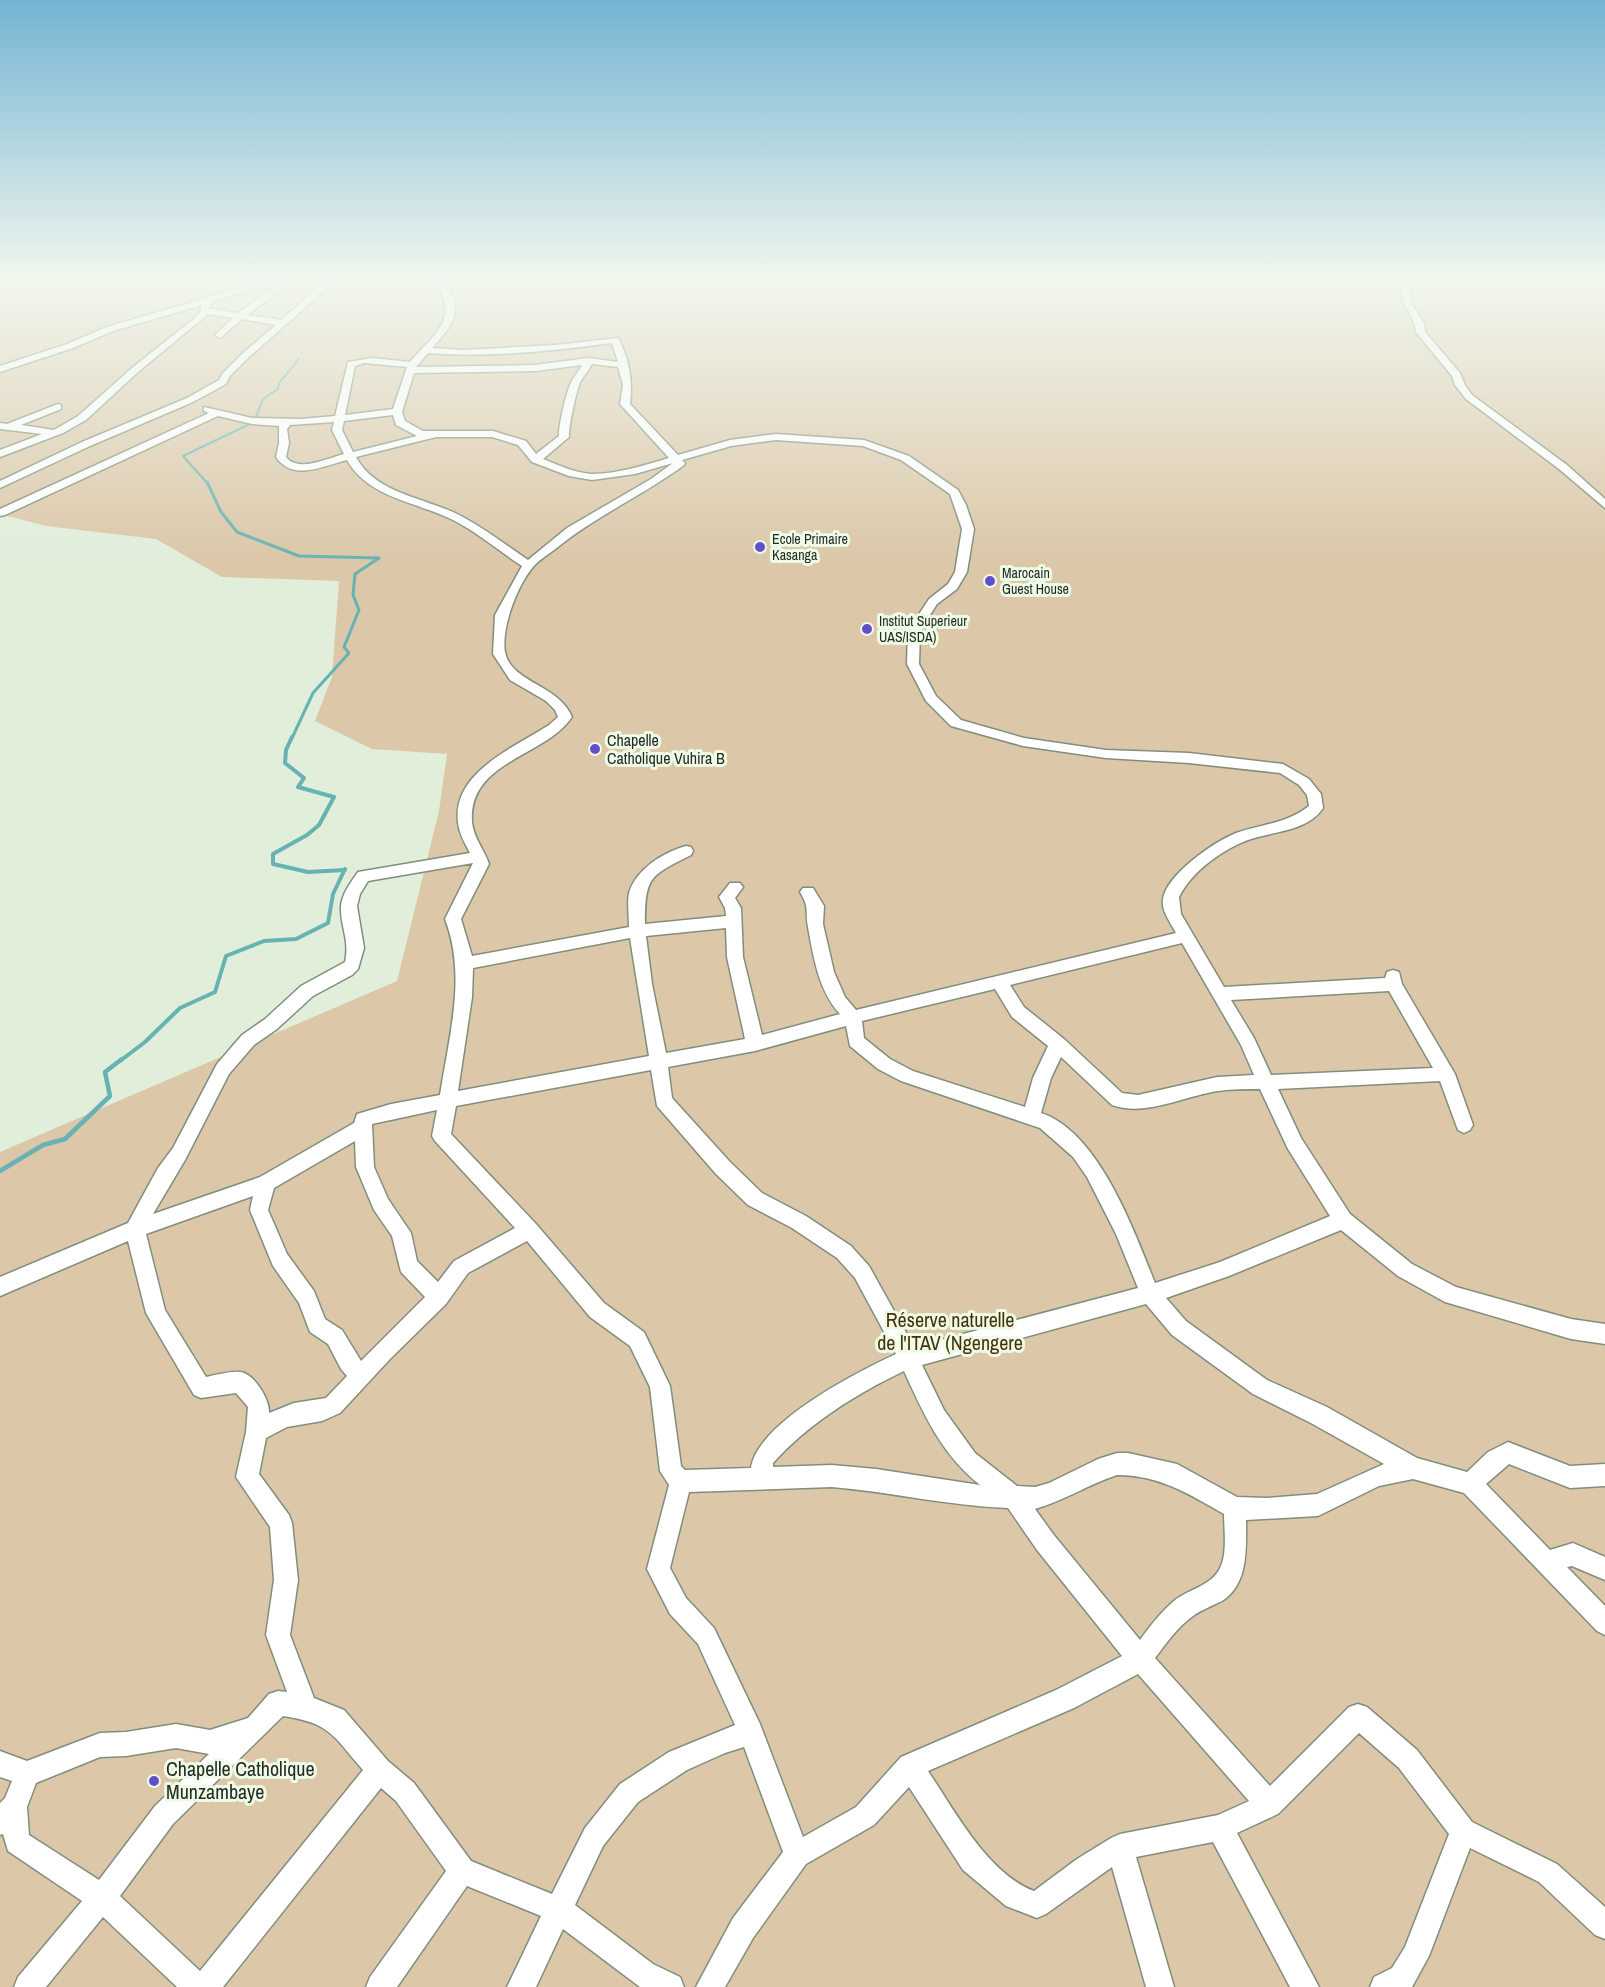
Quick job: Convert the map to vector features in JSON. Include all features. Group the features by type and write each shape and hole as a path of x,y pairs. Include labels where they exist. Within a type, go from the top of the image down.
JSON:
{"street":[{"path":"0,485 70,438 82,418 130,375"},
{"path":"0,454 70,438 190,400 223,382 228,375"},
{"path":"349,375 338,430 349,455 359,470 384,489 457,518 528,565"},
{"path":"409,375 397,411 400,423 421,434 493,434 504,437 522,443 536,460 573,474 592,477 635,471 730,443 776,436 864,443 905,458 954,492 961,505 968,529 961,572 953,586 933,602 914,631 913,664 931,698 956,723 1023,742 1106,754 1189,758 1283,769 1304,782 1314,794 1316,808 1305,818 1276,829 1244,836 1214,854 1182,878 1170,899 1173,914 1184,937 1248,1043 1294,1143 1343,1220 1405,1270 1452,1295 1570,1329 1605,1334"},
{"path":"536,460 546,448 558,444 564,437 562,428 568,420 574,385 582,375"},
{"path":"625,375 628,385 625,404 683,457"},
{"path":"1457,375 1460,385 1469,397 1563,467 1605,505"},
{"path":"190,400 217,413 254,422 287,423 397,411"},
{"path":"3,427 58,407"},
{"path":"1,513 217,413"},
{"path":"287,423 282,428 284,443 280,457 286,464 298,469 438,433"},
{"path":"3,427 70,438"},
{"path":"683,457 655,482 571,530 528,565 501,615 499,654 513,675 556,701 565,717 547,732 495,765 472,789 465,809 465,824 481,864 453,919 462,938 466,963 463,1006 449,1101 441,1136 529,1230 597,1310 637,1339 660,1386 671,1471 681,1481 832,1476 1015,1499 1035,1498 1052,1493 1098,1470 1117,1464 1128,1464 1177,1475 1212,1492 1235,1508 1267,1509 1318,1505 1377,1476 1413,1468"},
{"path":"0,473 12,479"},
{"path":"686,850 657,866 646,876 637,892 637,931 644,984 660,1062 663,1101 723,1168 755,1199 799,1222 844,1252 862,1272 901,1342 936,1418 967,1461 1015,1499 1045,1542 1140,1659 1269,1805"},
{"path":"304,1707 279,1635 286,1580 281,1522 247,1477 257,1432 259,1404 240,1382 201,1388 177,1352 156,1313 135,1229 165,1174 179,1154 223,1069 248,1040 271,1024 307,991 346,971 352,965 356,948 349,906 352,894 363,876 480,857"},
{"path":"735,887 727,897 733,908 735,957 754,1044"},
{"path":"808,892 816,906 815,924 826,972 838,1001 853,1017 856,1041 884,1064 907,1076 1031,1116 1046,1122 1059,1132 1079,1151 1094,1171 1125,1231 1150,1294 1179,1328 1260,1387 1330,1421 1413,1468 1470,1484 1605,1623"},
{"path":"466,963 637,931 733,921"},
{"path":"439,1297 408,1266 401,1233 381,1204 366,1167 363,1119 391,1111 754,1044 853,1017 1184,937"},
{"path":"1220,994 1394,980 1446,1074 1464,1125"},
{"path":"998,981 1018,1012 1058,1044 1118,1100 1138,1102 1217,1084 1266,1081 1309,1082 1446,1074"},
{"path":"1031,1116 1041,1078 1058,1044"},
{"path":"0,1287 135,1229 266,1183 363,1127"},
{"path":"266,1183 259,1210 280,1260 307,1298 317,1325 335,1337 348,1362 361,1376"},
{"path":"760,1479 763,1458 786,1433 858,1382 908,1359 1150,1294 1222,1270 1343,1220"},
{"path":"257,1432 283,1415 307,1411 324,1412 333,1406 336,1400 439,1297 461,1267 529,1230"},
{"path":"1470,1484 1496,1460 1508,1453 1570,1477 1605,1475"},
{"path":"681,1481 658,1569 678,1606 706,1636 751,1733 796,1855"},
{"path":"710,1987 743,1929 796,1855 865,1816 910,1766 1065,1699 1140,1659 1165,1625 1184,1608 1216,1592 1230,1575 1235,1555 1235,1508"},
{"path":"1545,1563 1574,1554 1605,1569"},
{"path":"28,1987 102,1898 164,1815 278,1703 304,1707 335,1719 379,1770 405,1792 462,1871 560,1910 644,1974 670,1987"},
{"path":"910,1766 972,1861 1015,1897 1037,1905 1120,1846 1220,1828 1269,1805 1358,1716 1408,1759 1463,1831 1548,1873 1605,1925"},
{"path":"0,1764 27,1774 100,1745 126,1744 176,1736 210,1742 255,1728"},
{"path":"521,1987 594,1836 629,1793 678,1761 723,1741 751,1733"},
{"path":"205,1987 379,1770"},
{"path":"27,1774 7,1815 17,1842 102,1898 197,1987"},
{"path":"1220,1828 1305,1987"},
{"path":"1384,1987 1402,1978 1415,1956 1463,1831"},
{"path":"1120,1846 1161,1987"},
{"path":"380,1987 462,1871"}],"green space":[{"name":"Réserve naturelle de l'ITAV (Ngengere","path":"0,375 1605,375 1605,1987 0,1987 0,1152 397,981 439,811 447,754 372,749 315,721 332,677 339,581 222,577 156,539 46,526 0,514"}],"waterway":[{"path":"208,484 183,456 254,422 263,399 278,389 279,383 286,375"},
{"path":"208,484 221,512 237,532 299,556 378,558"},
{"path":"292,738 313,693 349,653 344,647 359,610 353,595 355,574 379,558"},
{"path":"292,737 286,750 285,763 304,778 298,787 334,797 319,825 307,835 273,854 273,864 308,872 345,870"},
{"path":"120,1061 145,1042 180,1008 215,992 226,956 264,941 296,939 328,923 333,894 345,870"},
{"path":"0,1171 43,1145 65,1139 110,1096 105,1072 122,1059"}],"place":[{"name":"Ecole Primaire Kasanga","path":"760,547"},
{"name":"Marocain Guest House","path":"990,581"},
{"name":"Institut Superieur UAS/ISDA)","path":"867,629"},
{"name":"Chapelle Catholique Vuhira B","path":"595,749"},
{"name":"Chapelle Catholique Munzambaye","path":"154,1781"}]}
